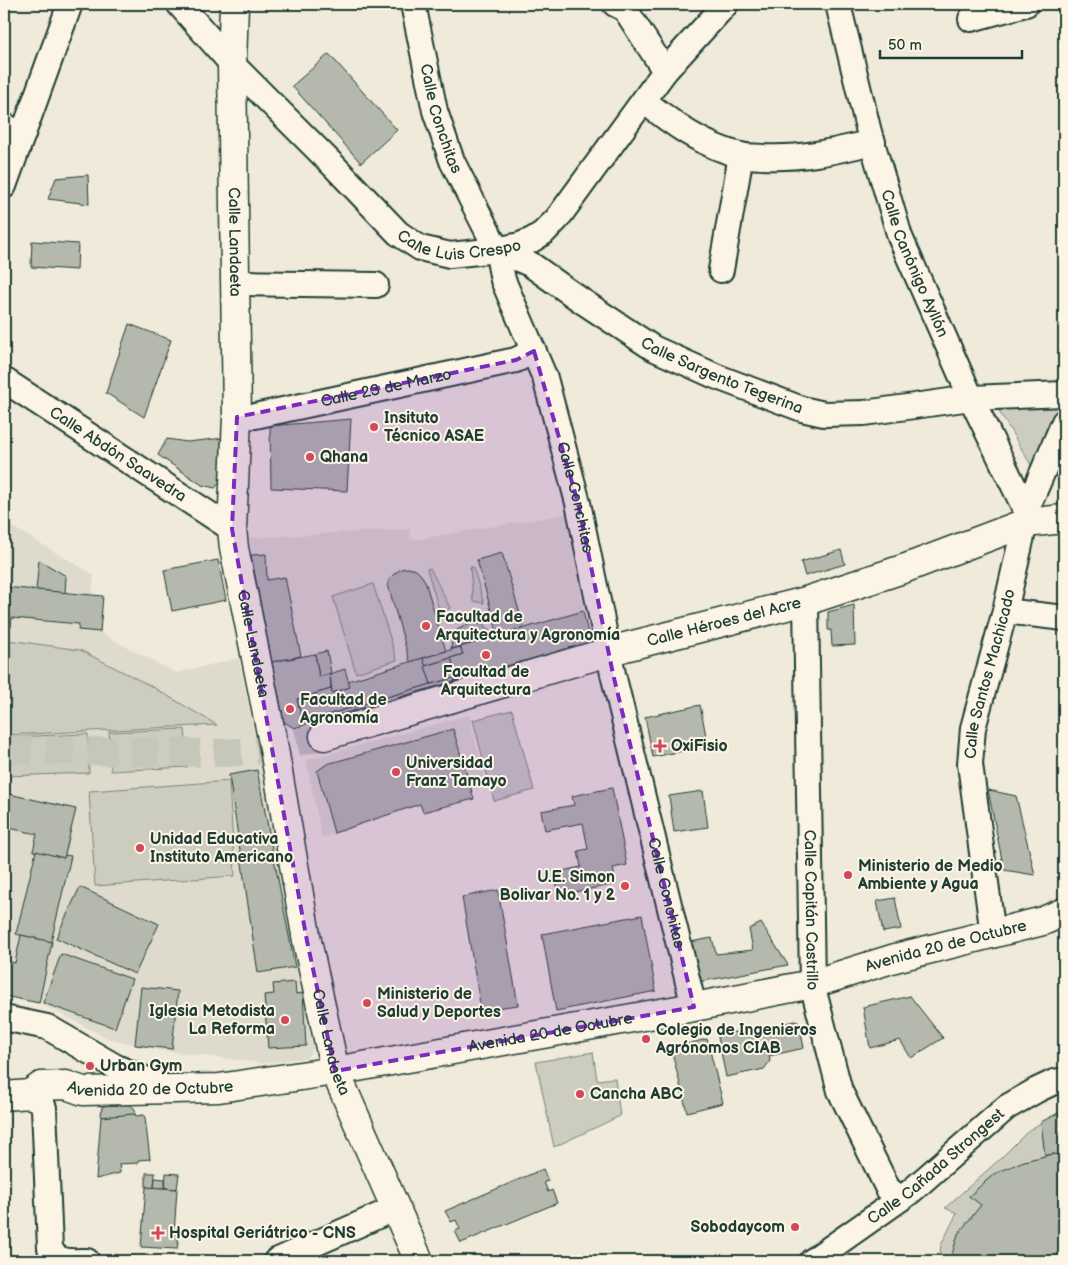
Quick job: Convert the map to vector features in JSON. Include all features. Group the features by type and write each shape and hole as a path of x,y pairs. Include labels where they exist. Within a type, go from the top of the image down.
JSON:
{"main road":[{"name":"Calle Landaeta","path":"234,4 232,64 237,417 232,529 237,563 273,743 307,941 335,1071 419,1261"},
{"name":"Calle Héroes del Acre","path":"324,736 609,652 806,601 906,568 1026,517 1064,518"},
{"name":"Avenida 20 de Octubre","path":"4,1096 35,1096 41,1086 66,1085 84,1090 219,1088 335,1071 812,984 895,958 1043,921 1064,912"}],"street":[{"path":"4,186 13,130 70,4"},
{"name":"Calle Luis Crespo","path":"179,4 232,64 398,232 420,248 450,255 497,250 520,245 543,233 557,218 665,71 726,4"},
{"name":"Calle Conchitas","path":"413,4 435,111 452,161 497,250 503,280 544,378 578,503 609,652 694,1007"},
{"path":"615,4 625,9 665,71"},
{"name":"Calle Canónigo Ayllón","path":"838,4 873,142 900,237 1026,517"},
{"path":"971,19 1026,4"},
{"path":"644,101 676,126 699,140 741,155 788,158 829,153 873,142"},
{"path":"721,270 741,155"},
{"name":"Calle Sargento Tegerina","path":"497,250 530,264 653,348 715,376 802,409 824,414 864,413 971,398 1064,394"},
{"path":"236,283 376,284"},
{"name":"Calle 23 de Marzo","path":"237,417 255,416 516,360 534,351"},
{"name":"Calle Abdón Saavedra","path":"4,380 232,529"},
{"name":"Calle Santos Machicado","path":"993,935 970,764 973,728 1005,611 1026,517 1064,422"},
{"name":"Calle Capitán Castrillo","path":"806,601 812,984 840,1091 888,1189 900,1198"},
{"path":"1005,611 1064,618"},
{"path":"4,1018 47,1027 116,1067 167,1088"},
{"name":"Calle Cañada Strongest","path":"812,1261 900,1198 1007,1107 1037,1090 1064,1080"},
{"path":"35,1096 44,1108 50,1248 60,1260 87,1261"},
{"path":"276,1261 396,1208"}],"highlighted area":[{"path":"534,351 578,503 613,674 694,1007 335,1071 307,941 232,529 237,417 516,360"}],"shaded area":[{"path":"993,401 1063,402 1034,470"},
{"name":"Facultad de Arquitectura y Agronomía","path":"566,514 590,642 294,728 284,722 249,538 410,529 410,539 419,539"},
{"name":"Unidad Educativa Instituto Americano","path":"4,522 94,575 89,627 176,673 239,658 314,1047 307,1058 262,1063 159,1050 107,1038 25,995 4,990"},
{"path":"470,567 473,567 484,603 473,601"},
{"path":"430,568 450,608 441,616 427,569"},
{"path":"373,584 397,660 356,673 333,597"},
{"path":"8,640 80,650 151,686 217,725 7,735"},
{"path":"512,710 534,790 494,801 473,720"},
{"name":"Universidad Franz Tamayo","path":"469,715 487,785 472,789 474,799 423,812 420,804 322,838 306,760"},
{"path":"185,729 188,767 111,771 109,732"},
{"path":"88,734 89,773 8,776 6,737"},
{"path":"229,781 235,876 95,886 89,791"},
{"name":"Cancha ABC","path":"593,1052 597,1080 615,1078 620,1116 554,1147 536,1062"},
{"path":"1064,1110 1064,1261 939,1261 941,1245 957,1213 945,1208 1029,1130"}],"building":[{"path":"329,54 397,130 361,163 292,86"},
{"path":"88,175 89,204 48,199 56,178"},
{"path":"32,241 78,244 77,270 31,267"},
{"path":"129,324 171,340 144,417 106,393"},
{"name":"Qhana","path":"351,419 347,491 271,488 270,426"},
{"path":"224,438 226,476 215,488 202,485 158,455 167,439 187,442"},
{"path":"841,550 845,564 805,576 801,562"},
{"path":"502,553 524,628 498,635 477,560"},
{"path":"266,554 267,580 285,577 301,656 272,662 251,555"},
{"path":"39,560 66,576 65,593 36,590"},
{"path":"218,560 226,600 172,611 164,570"},
{"path":"401,569 416,570 425,581 446,651 410,662 388,585 390,578 395,573"},
{"path":"4,587 103,596 100,632 78,630 79,624 12,618 11,627 4,626"},
{"path":"854,605 855,645 832,646 831,630 828,630 828,612"},
{"path":"583,611 590,642 455,681 454,677 457,677 451,658 463,654 460,647"},
{"path":"468,624 484,625 495,637 451,649 457,630"},
{"path":"460,647 463,654 425,666 423,658"},
{"path":"327,651 331,673 319,677 315,654"},
{"path":"315,654 319,677 330,674 331,689 297,699 303,722 454,677 455,681 294,728 284,722 272,662"},
{"path":"423,658 431,684 303,722 297,699 331,689 332,693 350,687 348,681"},
{"path":"451,658 457,677 431,684 425,666"},
{"path":"345,669 350,687 332,693 330,674"},
{"path":"700,705 708,746 653,757 645,717"},
{"name":"Universidad Franz Tamayo","path":"453,729 474,799 423,812 420,804 334,833 317,771 327,764"},
{"path":"257,770 295,967 258,973 229,775"},
{"path":"612,788 627,865 613,868 616,884 559,895 555,878 563,876 562,871 581,867 578,851 588,849 583,823 545,830 541,811 574,805 572,796"},
{"path":"988,790 1016,796 1035,875 1004,870"},
{"path":"703,791 708,827 674,832 669,796"},
{"path":"4,793 76,809 64,858 33,851 37,834 9,828 4,847"},
{"path":"36,851 64,858 65,855 71,856 51,942 16,934"},
{"path":"80,887 159,924 135,974 56,938"},
{"path":"498,890 518,1005 481,1010 462,897"},
{"path":"895,898 901,929 883,932 877,901"},
{"path":"642,915 656,991 556,1011 542,934"},
{"path":"761,923 788,965 693,983 685,943 712,938 716,954 753,950 749,929"},
{"path":"21,935 52,942 39,1003 4,996 4,961 15,963"},
{"path":"61,954 132,979 115,1028 43,1003"},
{"name":"Iglesia Metodista La Reforma","path":"295,982 296,994 303,993 306,1046 268,1048 264,995 274,994 273,984"},
{"path":"141,987 178,991 172,1049 135,1045"},
{"path":"910,996 943,1038 911,1058 900,1040 870,1048 863,1007"},
{"path":"796,1021 799,1023 804,1048 769,1056 770,1061 764,1069 726,1077 719,1035"},
{"path":"707,1039 723,1103 687,1112 671,1048"},
{"path":"129,1104 135,1109 135,1115 101,1117 102,1106"},
{"path":"1064,1110 1064,1156 1053,1154 1045,1156 1041,1122"},
{"path":"134,1114 136,1116 144,1115 150,1159 138,1160 138,1163 119,1164 120,1173 96,1179 101,1117"},
{"path":"1053,1154 1064,1156 1064,1261 950,1261 958,1234 981,1205 969,1196 994,1174 1024,1161"},
{"path":"543,1169 548,1181 544,1182 548,1192 552,1190 557,1203 461,1243 455,1231 460,1229 456,1220 451,1222 445,1211"},
{"path":"146,1173 155,1173 154,1188 146,1187"},
{"path":"166,1173 179,1174 177,1189 165,1188"},
{"path":"155,1178 165,1179 165,1188 154,1188"},
{"path":"146,1187 177,1189 174,1234 179,1234 177,1249 141,1247"}],"tunnel":[{"path":"4,750 226,753 262,750 324,736"}],"place":[{"name":"Insituto Técnico ASAE","path":"374,427"},
{"name":"Qhana","path":"310,457"},
{"name":"Facultad de Arquitectura y Agronomía","path":"426,626"},
{"name":"Facultad de Arquitectura","path":"486,655"},
{"name":"Facultad de Agronomía","path":"290,709"},
{"name":"OxiFisio","path":"660,746"},
{"name":"Universidad Franz Tamayo","path":"396,772"},
{"name":"Unidad Educativa Instituto Americano","path":"140,848"},
{"name":"Ministerio de Medio Ambiente y Agua","path":"848,875"},
{"name":"U.E. Simon Bolivar No. 1 y 2","path":"625,886"},
{"name":"Ministerio de Salud y Deportes","path":"367,1003"},
{"name":"Iglesia Metodista La Reforma","path":"285,1020"},
{"name":"Colegio de Ingenieros Agrónomos CIAB","path":"646,1039"},
{"name":"Urban Gym","path":"90,1066"},
{"name":"Cancha ABC","path":"580,1094"},
{"name":"Sobodaycom","path":"795,1227"},
{"name":"Hospital Geriátrico - CNS","path":"158,1233"}]}
